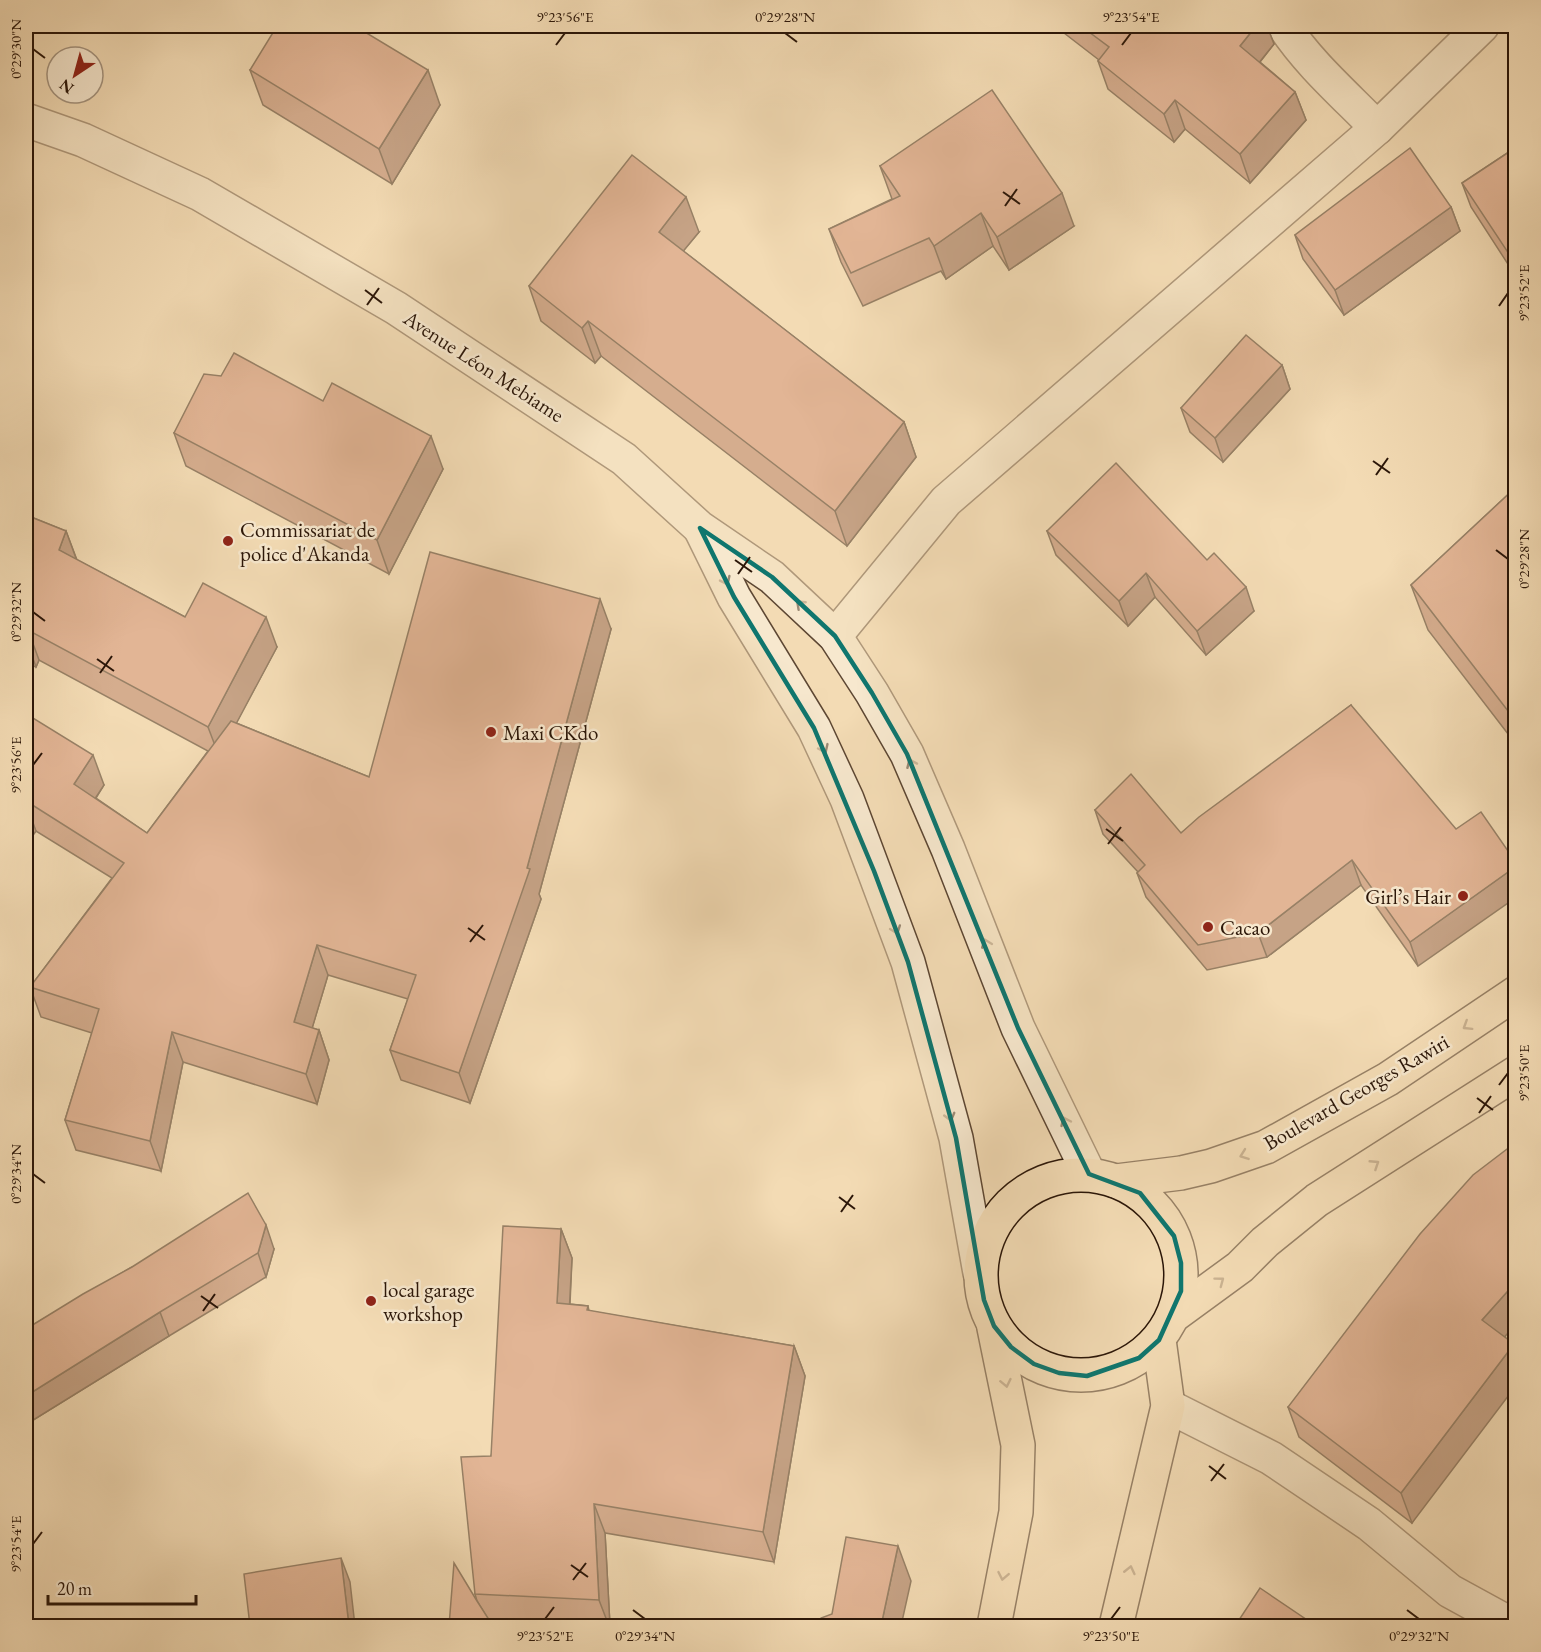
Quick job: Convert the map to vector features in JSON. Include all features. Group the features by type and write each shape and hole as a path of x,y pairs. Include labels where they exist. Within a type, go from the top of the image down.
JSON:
{"main road":[{"name":"Boulevard Georges Rawiri","path":"1102,1177 1181,1173 1220,1163 1266,1147 1388,1078 1515,993"},
{"path":"994,1326 1011,1347 1034,1364 1059,1373 1087,1376 1114,1370 1139,1358 1166,1328 1317,1200 1515,1073"},
{"path":"994,1626 1016,1512 1018,1444 994,1326 984,1300 980,1273 985,1246 995,1222 1013,1200 1035,1185 1062,1177 1102,1177 1140,1193 1160,1213 1174,1236 1181,1263 1181,1291 1166,1328 1168,1406 1116,1626"}],"street":[{"path":"1284,26 1314,64 1377,128"},
{"path":"835,636 946,501 1377,128 1482,26"},
{"name":"Avenue Léon Mebiame","path":"26,120 83,140 200,194 396,309 624,459 700,528"},
{"path":"700,528 772,577 835,636 872,693 907,754 952,859 1018,1028 1102,1177"},
{"path":"700,528 734,597 814,728 847,799 908,962 953,1128 980,1273"},
{"path":"1168,1406 1271,1458 1369,1524 1449,1591 1514,1626"}],"highlighted area":[{"path":"700,528 772,577 835,636 872,693 907,754 1018,1028 1089,1174 1140,1193 1174,1236 1181,1263 1181,1291 1159,1340 1139,1358 1087,1376 1059,1373 1034,1364 1011,1347 994,1326 984,1300 956,1138 908,962 874,871 814,728 734,597"}],"building":[{"path":"277,26 355,26 428,70 379,149 250,70"},
{"path":"1081,26 1256,26 1240,46 1295,92 1240,154 1175,100 1164,114 1098,61 1109,47"},
{"path":"992,90 1062,193 997,237 981,213 934,246 929,238 851,273 829,229 900,196 880,166"},
{"path":"1410,148 1451,207 1335,290 1295,235"},
{"path":"1515,148 1515,258 1513,260 1462,183"},
{"path":"632,155 686,197 659,232 904,422 835,511 588,321 582,328 529,286"},
{"path":"1246,335 1282,365 1215,438 1181,408"},
{"path":"234,353 323,401 332,383 431,436 377,540 174,433 204,374 221,376"},
{"path":"1116,463 1207,560 1214,553 1246,587 1197,631 1146,573 1119,601 1047,531"},
{"path":"1515,488 1515,720 1411,585"},
{"path":"26,515 66,531 59,550 185,617 203,583 266,617 208,727 28,630 26,636"},
{"path":"430,552 600,599 527,868 530,869 459,1073 390,1050 416,975 317,945 294,1022 319,1030 306,1074 172,1032 150,1141 65,1120 99,1009 30,987 124,863 26,801 26,730 33,718 93,755 74,784 147,833 231,721 369,777"},
{"path":"1351,705 1456,829 1481,812 1515,861 1515,867 1410,942 1352,860 1258,933 1198,945 1137,873 1145,865 1095,810 1131,774 1181,833 1199,817"},
{"path":"1515,1143 1515,1283 1482,1320 1514,1344 1401,1493 1288,1407 1420,1234 1473,1175"},
{"path":"248,1193 266,1225 258,1253 26,1396 26,1329 132,1267"},
{"path":"503,1226 561,1229 557,1303 588,1306 587,1310 794,1346 763,1532 594,1504 599,1600 475,1594 461,1457 491,1456"},
{"path":"846,1537 898,1546 881,1626 819,1626 821,1618 832,1614"},
{"path":"341,1558 349,1626 250,1626 244,1574"},
{"path":"454,1563 477,1601 493,1626 449,1626"},
{"path":"1260,1588 1316,1626 1235,1626"}],"place":[{"name":"Commissariat de police d'Akanda","path":"228,541"},
{"name":"Maxi CKdo","path":"491,732"},
{"name":"Girl’s Hair","path":"1463,896"},
{"name":"Cacao","path":"1208,927"},
{"name":"local garage workshop","path":"371,1301"}]}
